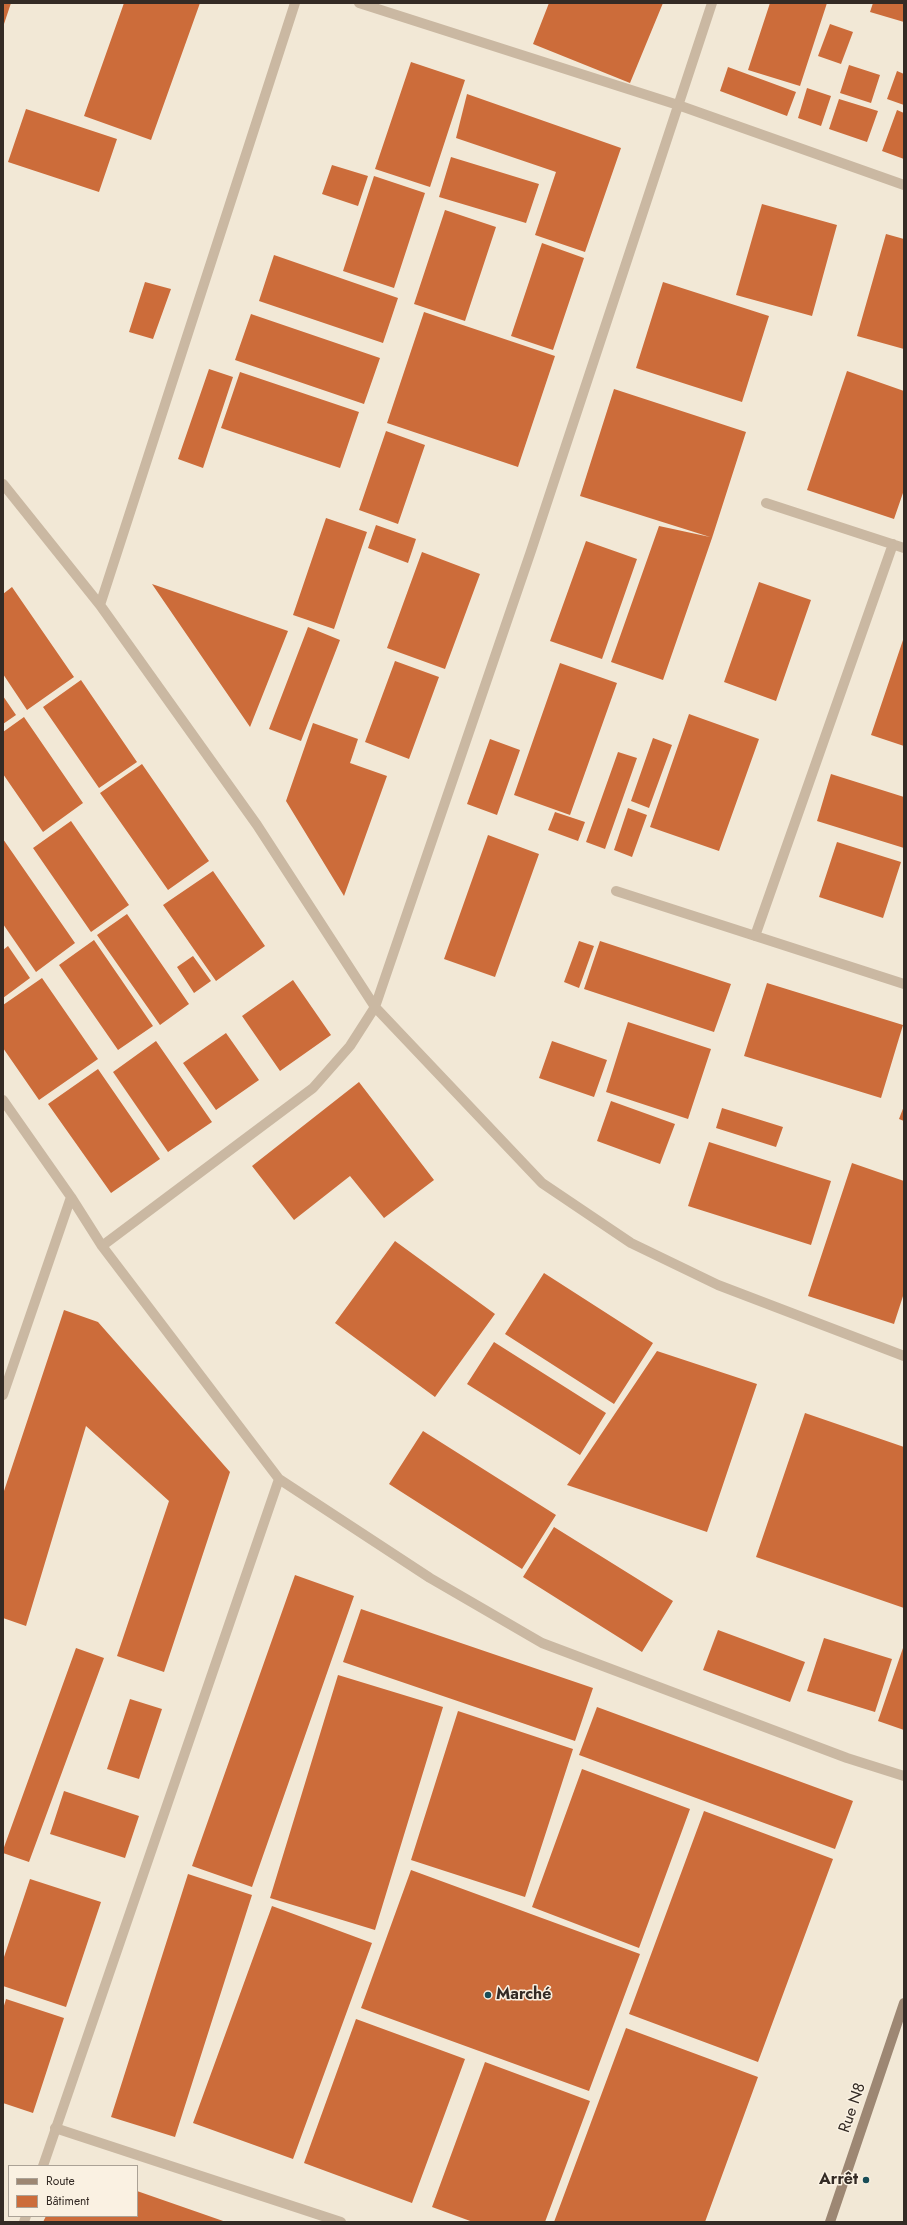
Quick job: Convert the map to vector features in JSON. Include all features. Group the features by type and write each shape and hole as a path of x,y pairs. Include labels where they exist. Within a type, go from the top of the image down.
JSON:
{"street":[{"path":"100,606 295,3"},
{"path":"359,3 678,106 904,185"},
{"path":"102,1246 313,1088 350,1046 376,1007 531,551 712,3"},
{"path":"3,484 100,606 257,825 376,1007 542,1183 625,1239 718,1285 904,1356"},
{"path":"766,503 904,548"},
{"path":"755,936 893,544"},
{"path":"616,891 904,984"},
{"path":"3,1100 71,1197 102,1246 279,1479 430,1578 542,1643 847,1758 904,1776"},
{"path":"3,1395 71,1197"},
{"path":"43,2165 279,1479"},
{"name":"Rue N8","path":"830,2222 904,2003"},
{"path":"55,2128 341,2222"}],"building":[{"path":"3,3 11,3 3,27"},
{"path":"124,3 200,3 151,140 84,116"},
{"path":"549,3 663,3 630,83 533,44"},
{"path":"770,3 827,3 800,86 748,70"},
{"path":"873,3 904,3 904,22 870,12"},
{"path":"830,24 853,32 841,64 818,56"},
{"path":"411,62 465,80 430,187 375,169"},
{"path":"849,65 880,75 871,103 840,93"},
{"path":"728,67 796,92 787,116 720,91"},
{"path":"897,71 904,74 904,105 887,99"},
{"path":"807,88 831,96 821,126 798,118"},
{"path":"467,94 621,148 585,252 535,235 556,172 456,138"},
{"path":"839,99 878,111 867,142 829,129"},
{"path":"26,109 117,139 99,192 8,162"},
{"path":"897,110 904,113 904,159 882,151"},
{"path":"451,157 539,184 526,223 439,197"},
{"path":"332,165 368,176 358,206 322,194"},
{"path":"374,176 425,193 394,288 343,271"},
{"path":"762,204 837,225 812,316 736,295"},
{"path":"445,210 496,227 465,321 414,304"},
{"path":"886,234 904,239 904,349 857,336"},
{"path":"542,243 584,258 553,350 511,336"},
{"path":"274,255 398,298 383,343 259,301"},
{"path":"145,282 171,289 153,339 129,332"},
{"path":"663,282 769,316 742,402 636,368"},
{"path":"424,312 555,356 518,467 387,423"},
{"path":"251,314 380,358 364,404 235,360"},
{"path":"209,369 233,377 203,468 178,459"},
{"path":"847,371 904,391 904,490 894,519 807,490"},
{"path":"240,372 359,412 340,468 221,428"},
{"path":"614,389 746,432 712,538 663,680 611,662 659,526 710,537 580,496"},
{"path":"386,431 425,445 398,524 359,510"},
{"path":"326,518 367,532 334,629 293,615"},
{"path":"376,525 416,539 408,563 368,548"},
{"path":"586,541 637,559 602,659 550,641"},
{"path":"422,552 480,574 445,669 387,648"},
{"path":"759,582 811,600 776,701 724,682"},
{"path":"152,584 288,631 250,727"},
{"path":"12,587 74,677 27,710 3,674 3,594"},
{"path":"308,627 340,640 301,741 269,729"},
{"path":"904,637 904,746 871,735"},
{"path":"395,661 439,677 409,759 365,742"},
{"path":"560,663 617,683 570,815 514,795"},
{"path":"81,680 137,762 99,788 43,707"},
{"path":"3,696 16,715 3,724"},
{"path":"689,714 759,739 719,851 650,827"},
{"path":"24,717 83,803 43,832 3,774 3,732"},
{"path":"313,723 358,739 350,763 387,776 344,896 286,801"},
{"path":"653,738 672,745 649,808 631,801"},
{"path":"490,739 520,750 497,815 467,804"},
{"path":"618,752 637,758 605,849 586,842"},
{"path":"142,764 209,861 168,890 100,793"},
{"path":"831,774 904,797 904,848 817,821"},
{"path":"628,808 647,815 632,857 614,850"},
{"path":"555,812 585,822 578,841 548,830"},
{"path":"71,821 129,905 91,932 33,848"},
{"path":"488,835 539,854 495,977 444,959"},
{"path":"3,839 75,943 36,972 3,924"},
{"path":"837,842 901,862 883,918 819,897"},
{"path":"213,871 265,946 216,981 163,905"},
{"path":"127,914 189,1004 160,1025 97,935"},
{"path":"94,940 153,1026 118,1050 59,965"},
{"path":"579,941 594,946 579,988 564,982"},
{"path":"600,941 731,984 714,1032 584,989"},
{"path":"8,946 30,978 3,998 3,950"},
{"path":"193,956 211,981 194,993 177,967"},
{"path":"42,978 98,1059 39,1100 3,1048 3,1005"},
{"path":"293,980 331,1035 280,1071 242,1016"},
{"path":"767,983 903,1025 881,1098 744,1056"},
{"path":"628,1022 711,1049 688,1119 606,1092"},
{"path":"226,1033 259,1080 216,1110 183,1063"},
{"path":"156,1041 212,1122 168,1152 113,1072"},
{"path":"552,1041 607,1060 594,1097 539,1078"},
{"path":"98,1069 160,1159 111,1193 48,1104"},
{"path":"359,1082 434,1180 384,1218 350,1176 294,1220 252,1166"},
{"path":"611,1101 675,1124 660,1164 597,1141"},
{"path":"904,1106 904,1121 899,1119"},
{"path":"722,1108 783,1127 776,1147 716,1128"},
{"path":"709,1142 831,1181 811,1245 688,1206"},
{"path":"852,1163 904,1181 904,1293 894,1324 808,1296"},
{"path":"395,1241 495,1314 435,1397 335,1323"},
{"path":"544,1273 653,1343 614,1404 505,1334"},
{"path":"64,1310 98,1322 230,1472 164,1672 117,1656 169,1501 86,1426 26,1626 3,1618 3,1494"},
{"path":"494,1342 606,1413 580,1455 467,1384"},
{"path":"657,1351 757,1384 707,1532 567,1485"},
{"path":"805,1413 904,1447 904,1608 756,1557"},
{"path":"423,1431 556,1515 522,1569 389,1484"},
{"path":"554,1527 673,1601 642,1652 523,1577"},
{"path":"295,1575 354,1596 252,1887 192,1866"},
{"path":"361,1609 593,1688 575,1741 343,1662"},
{"path":"718,1630 805,1662 790,1702 703,1670"},
{"path":"824,1638 892,1659 875,1712 807,1691"},
{"path":"904,1645 904,1730 878,1721"},
{"path":"76,1648 104,1658 29,1862 3,1853 3,1850"},
{"path":"338,1675 443,1707 375,1930 270,1898"},
{"path":"130,1699 162,1709 139,1779 107,1769"},
{"path":"597,1707 853,1801 835,1849 579,1755"},
{"path":"458,1711 573,1749 525,1897 411,1860"},
{"path":"582,1769 690,1809 639,1948 532,1907"},
{"path":"64,1791 139,1816 125,1858 50,1834"},
{"path":"704,1811 833,1859 758,2062 629,2014"},
{"path":"411,1870 640,1954 589,2091 361,2008"},
{"path":"188,1874 252,1895 175,2137 111,2117"},
{"path":"30,1879 101,1902 66,2007 3,1986 3,1960"},
{"path":"272,1906 372,1943 293,2159 193,2123"},
{"path":"6,1999 64,2018 33,2113 3,2103 3,2009"},
{"path":"356,2019 465,2059 412,2203 304,2163"},
{"path":"626,2028 758,2077 705,2222 554,2222"},
{"path":"485,2062 590,2101 545,2222 473,2222 432,2207"},
{"path":"138,2191 226,2222 43,2222 46,2217 138,2217"}],"place":[{"name":"Marché","path":"488,1995"},
{"name":"Arrêt","path":"866,2180"}]}
